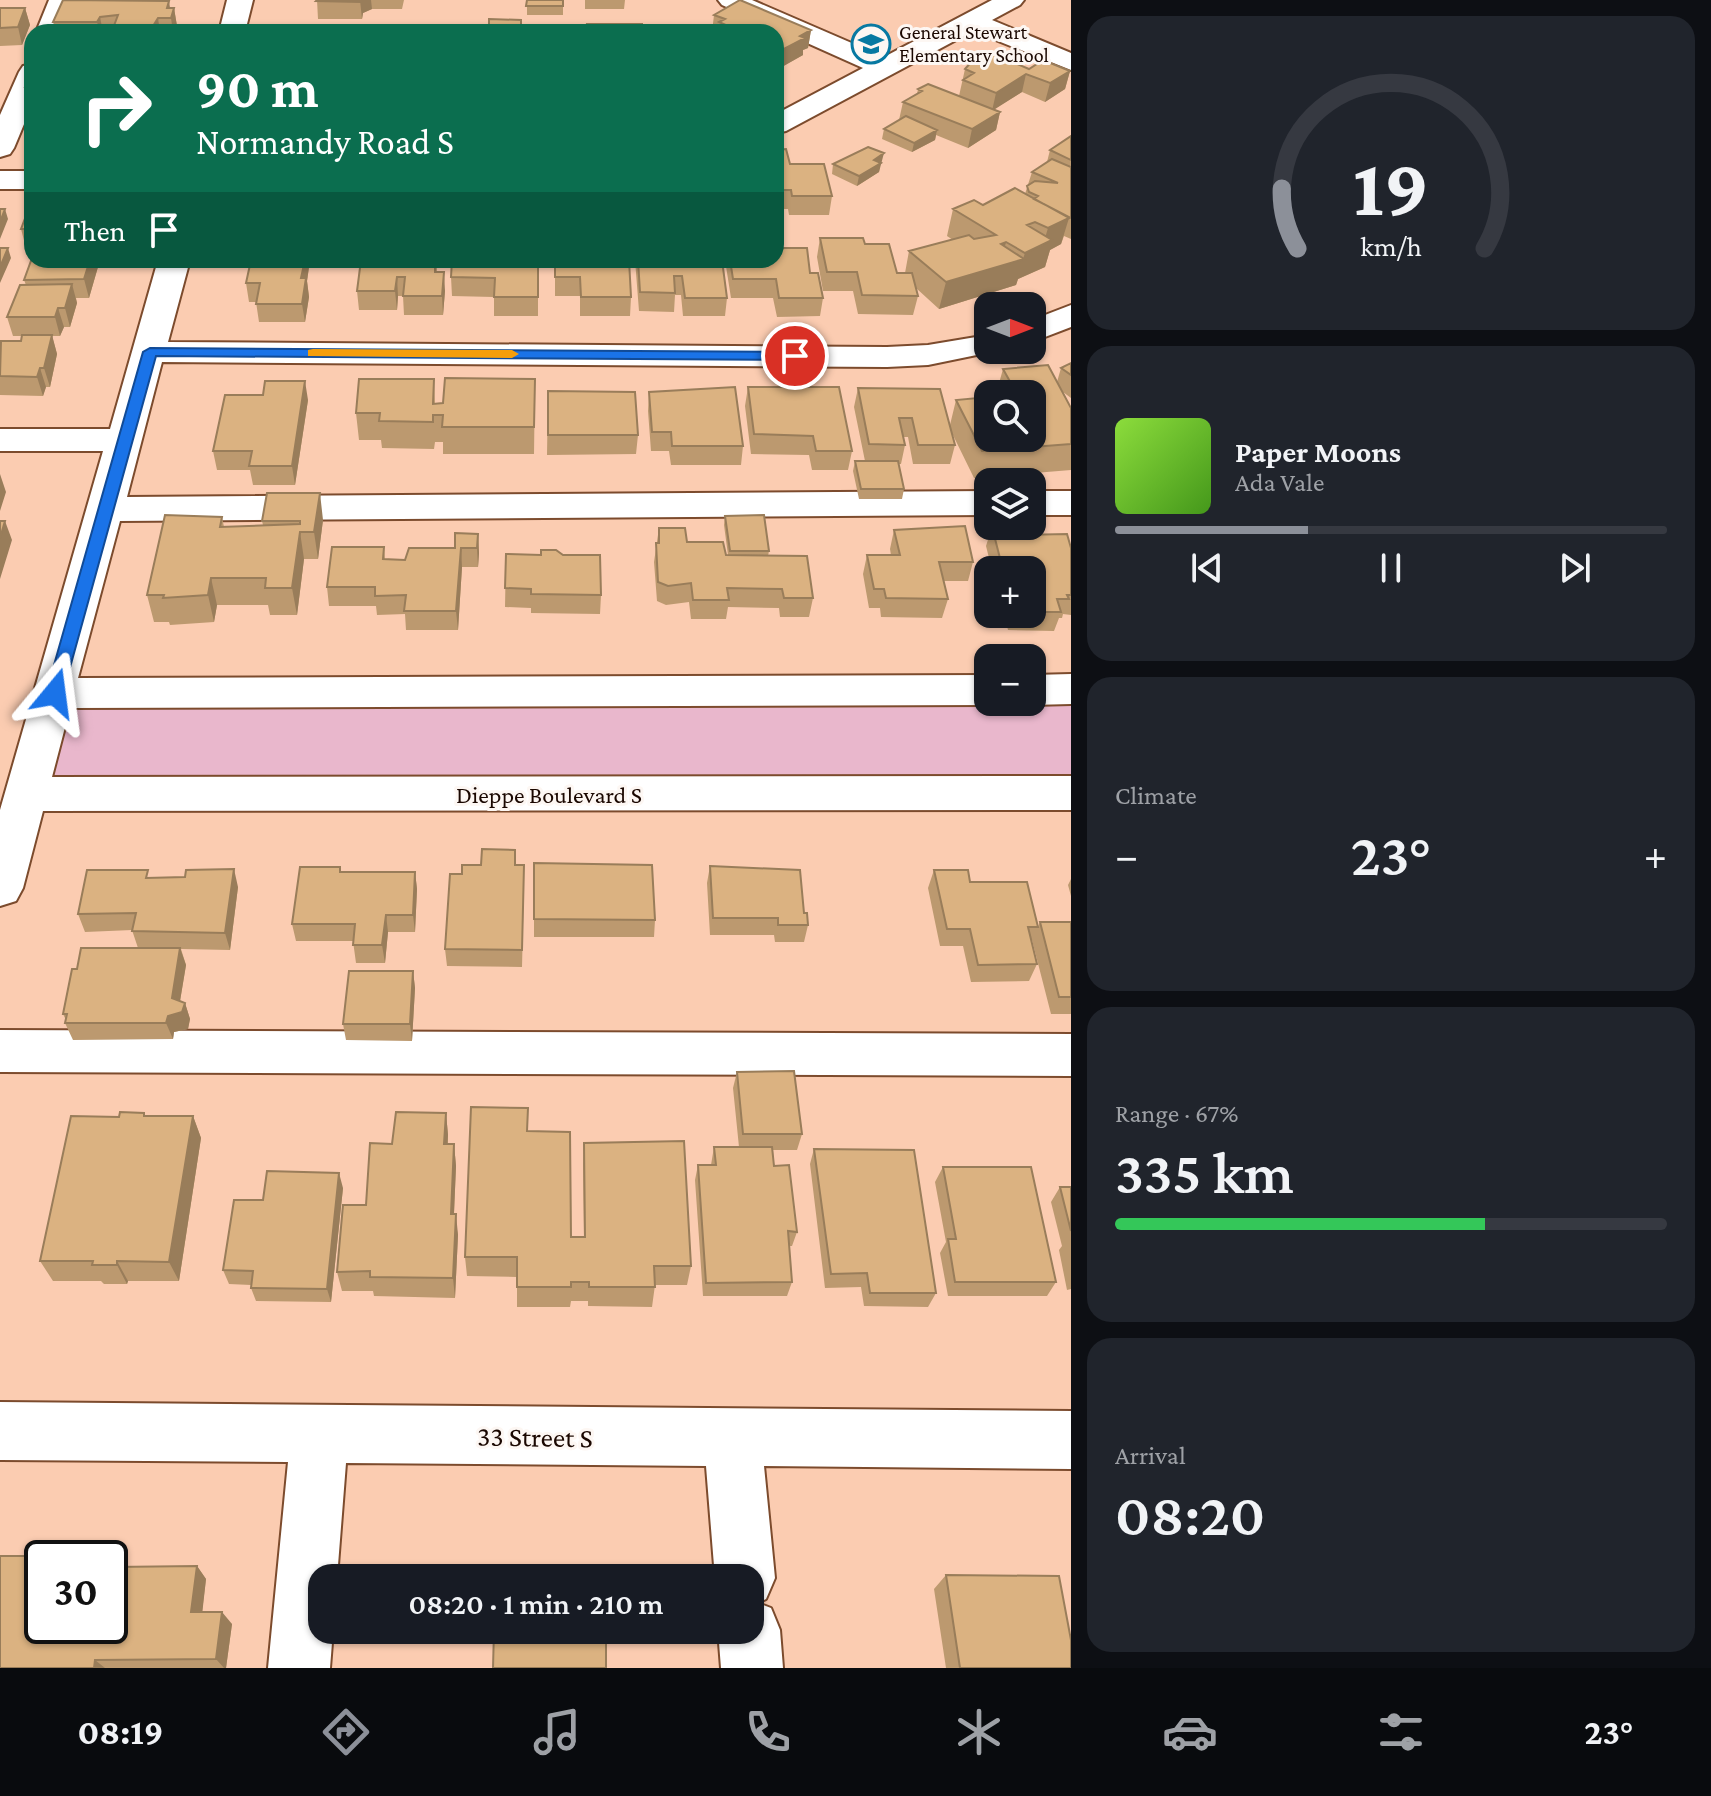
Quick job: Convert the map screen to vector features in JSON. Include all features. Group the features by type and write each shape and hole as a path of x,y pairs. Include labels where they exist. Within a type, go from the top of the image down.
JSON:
{"street":[{"path":"52,24 62,0"},
{"path":"234,24 240,0"},
{"path":"731,0 886,68"},
{"path":"784,121 1011,0"},
{"path":"972,21 1071,62"},
{"path":"0,80 24,77"},
{"path":"0,148 24,90"},
{"path":"0,180 24,180"},
{"path":"0,888 172,268"},
{"path":"1046,326 1071,315"},
{"path":"150,352 887,357 928,355 974,347"},
{"path":"0,440 123,440"},
{"path":"106,509 974,503"},
{"path":"1046,503 1071,503"},
{"path":"1046,690 1071,689"},
{"path":"55,693 974,690"},
{"name":"Dieppe Boulevard S","path":"26,794 1071,793"},
{"path":"0,1051 1071,1055"},
{"name":"33 Street S","path":"0,1431 1071,1440"},
{"path":"299,1668 319,1435"},
{"path":"733,1439 744,1564"},
{"path":"750,1644 752,1668"}],"shaded area":[{"path":"1071,689 1071,793 26,794 55,693 974,701 974,716 1046,716 1046,697"}],"building":[{"path":"63,0 169,1 167,8 174,8 171,18 158,18 154,24 115,24 118,15 100,17 97,22 53,22"},
{"path":"360,0 360,2 316,1"},
{"path":"527,0 563,0 563,6 526,6"},
{"path":"740,0 811,30 800,36 805,38 784,49 784,24 723,24 719,22 725,19 714,15"},
{"path":"0,8 25,8 18,27 0,28"},
{"path":"489,19 521,20 521,24 489,24"},
{"path":"989,52 1029,69 1043,60 1070,71 1050,83 1026,74 996,93 963,80 974,73 965,69 973,60"},
{"path":"928,84 1000,112 972,129 903,102"},
{"path":"906,116 937,130 914,143 884,129"},
{"path":"1071,136 1071,160 1050,150"},
{"path":"868,147 884,153 874,160 881,163 859,176 833,164"},
{"path":"784,149 790,164 824,164 832,196 792,196 791,190 784,190"},
{"path":"1052,159 1071,167 1071,218 1034,199 1038,196 1029,192 1027,186 1035,181 1058,183 1032,172"},
{"path":"1015,188 1069,218 1048,228 1035,222 1027,225 1052,240 1025,253 1006,242 1001,244 1024,259 946,282 909,251 969,235 974,239 996,235 953,209 974,200 983,205"},
{"path":"820,238 863,238 865,244 889,244 897,273 912,273 918,296 862,295 857,272 827,272"},
{"path":"0,248 8,248 0,267"},
{"path":"784,248 807,248 810,273 818,273 823,298 779,298 776,279 733,279 731,268 784,268"},
{"path":"28,268 87,268 84,279 24,280"},
{"path":"249,268 303,268 301,278 306,278 302,304 256,304 260,283 246,283"},
{"path":"360,268 435,268 435,272 444,272 442,296 403,296 405,277 397,277 395,291 357,291"},
{"path":"452,268 538,268 538,297 494,297 495,278 451,277"},
{"path":"555,268 629,268 631,297 581,297 580,277 555,277"},
{"path":"638,268 723,268 727,298 685,298 682,276 674,276 675,293 640,292"},
{"path":"72,284 65,308 58,308 55,317 7,317 20,285"},
{"path":"22,335 52,335 44,368 40,368 37,377 0,376 1,341 21,341"},
{"path":"1071,363 1071,375 1061,368"},
{"path":"1048,365 1071,408 1071,444 1046,446 1046,380 1009,380 1003,369"},
{"path":"445,378 535,379 534,427 442,427 443,415 433,415 433,422 379,421 380,413 356,413 359,379 434,379 433,404 443,403"},
{"path":"265,381 305,381 292,466 249,466 252,451 213,451 225,395 263,395"},
{"path":"735,387 743,446 672,446 671,432 652,432 649,392"},
{"path":"748,387 839,387 852,451 816,451 813,436 754,434"},
{"path":"858,388 940,389 955,445 918,445 912,418 899,418 905,445 869,444"},
{"path":"548,391 635,392 638,435 548,435"},
{"path":"974,398 974,435 956,400"},
{"path":"855,461 898,461 904,489 861,489"},
{"path":"267,493 320,493 314,532 300,532 292,588 265,588 266,578 211,578 208,595 163,598 164,595 147,595 165,515 222,517 220,527 300,524 300,521 262,521"},
{"path":"764,515 769,551 730,551 725,516"},
{"path":"0,521 5,521 0,538"},
{"path":"965,526 973,562 939,562 948,599 886,598 884,589 874,589 867,555 900,555 894,530"},
{"path":"659,528 685,528 687,542 723,542 726,555 807,556 813,598 784,598 782,589 727,588 729,600 693,600 691,583 668,586 658,582 656,543 659,543"},
{"path":"455,533 478,534 477,548 461,548 456,611 404,611 406,595 375,596 375,587 327,587 332,547 384,547 383,559 405,560 409,548 455,548"},
{"path":"1046,534 1067,534 1071,548 1071,595 1067,595 1069,599 1057,599 1061,612 1046,612 1046,556 999,556 995,540 1046,540"},
{"path":"541,550 556,550 563,555 600,555 601,595 531,594 531,589 505,588 506,554 541,555"},
{"path":"482,849 515,850 515,865 524,865 522,950 445,949 450,874 462,874 462,865 481,865"},
{"path":"534,863 652,865 655,920 534,919"},
{"path":"710,866 800,870 808,925 778,925 778,918 713,918"},
{"path":"300,867 340,867 340,872 415,872 413,915 386,915 382,945 353,945 355,924 292,924"},
{"path":"234,869 225,933 132,931 136,913 78,914 87,870 148,870 146,878 185,877 186,870"},
{"path":"934,870 968,870 970,882 1027,882 1038,927 1028,927 1037,964 978,965 970,929 947,929"},
{"path":"1040,922 1071,922 1071,997 1059,997"},
{"path":"81,948 180,948 172,998 185,1003 182,1012 168,1016 166,1023 65,1023 67,1014 63,1014 72,969 77,969"},
{"path":"349,971 413,971 410,1024 343,1024"},
{"path":"794,1071 802,1134 743,1134 737,1072"},
{"path":"471,1107 528,1108 527,1131 570,1132 571,1237 585,1237 584,1143 684,1141 691,1266 654,1266 655,1287 589,1287 589,1282 571,1282 571,1287 517,1287 517,1257 465,1257"},
{"path":"120,1112 144,1113 144,1116 193,1116 169,1262 117,1261 117,1265 92,1265 93,1261 40,1261 71,1116 119,1117"},
{"path":"396,1112 446,1113 444,1144 454,1144 451,1214 456,1214 453,1278 370,1277 370,1271 337,1272 343,1205 366,1205 370,1143 392,1144"},
{"path":"714,1147 772,1147 774,1166 789,1165 797,1232 788,1231 792,1282 706,1283 698,1165 716,1165"},
{"path":"814,1149 914,1150 936,1293 870,1293 867,1273 831,1274"},
{"path":"943,1167 1031,1167 1056,1282 955,1282 948,1239 956,1239"},
{"path":"267,1171 339,1173 327,1289 251,1288 253,1271 223,1270 234,1200 263,1200"},
{"path":"1060,1187 1071,1187 1071,1231"},
{"path":"0,1556 24,1556 24,1644 128,1644 128,1567 197,1566 191,1612 222,1612 216,1659 95,1660 94,1668 0,1668"},
{"path":"946,1575 1059,1576 1071,1640 1071,1668 960,1668"},
{"path":"494,1644 606,1644 606,1668 493,1668"}],"slow traffic":[{"path":"313,353 512,354"}],"place":[{"name":"General Stewart Elementary School","path":"871,44"}],"route":[{"path":"55,693 150,352 795,356"}]}
